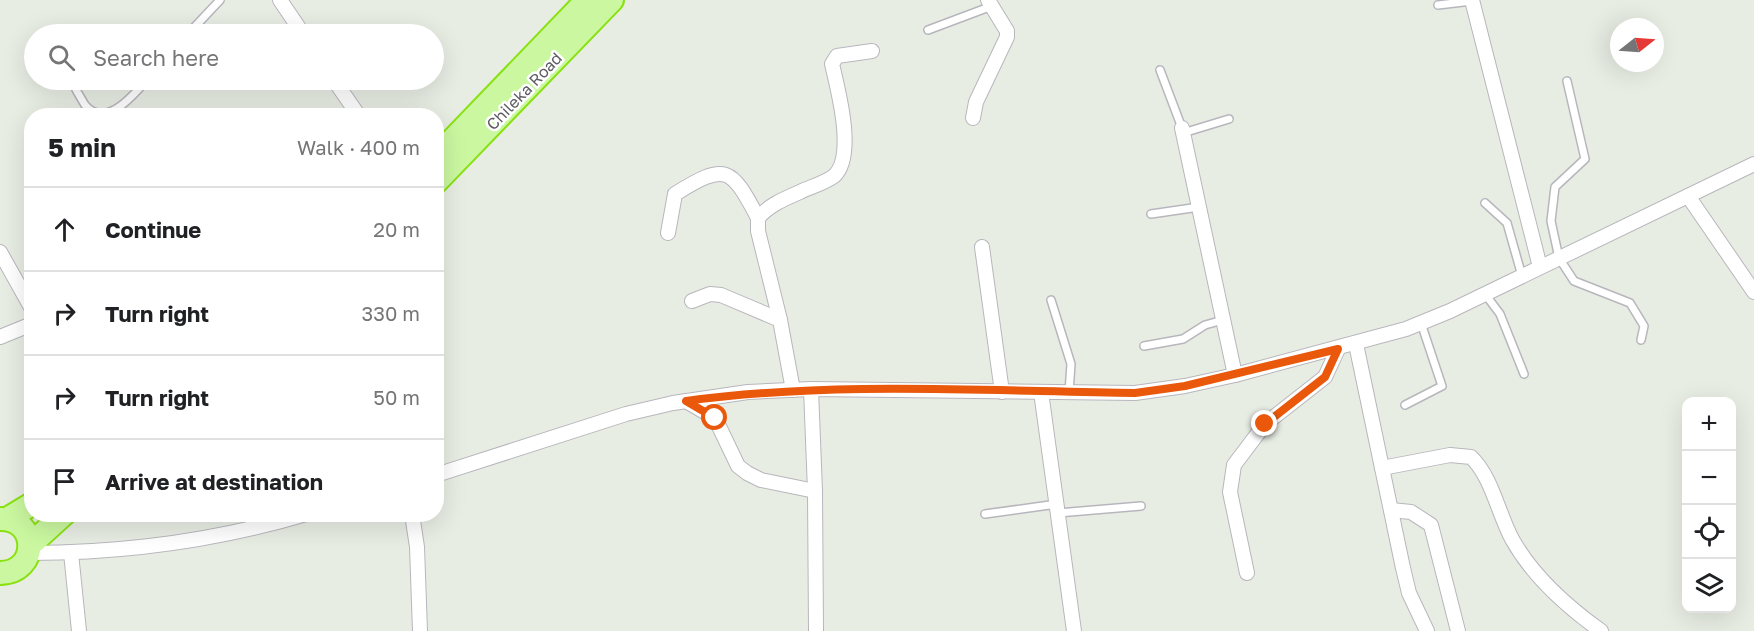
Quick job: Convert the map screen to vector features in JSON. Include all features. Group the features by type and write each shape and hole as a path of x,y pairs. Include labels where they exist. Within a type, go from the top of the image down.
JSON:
{"highway":[{"name":"Chileka Road","path":"444,149 587,0"},
{"name":"Chileka Road","path":"444,174 612,0"},
{"path":"3,519 24,508"},
{"path":"3,519 21,525 29,538 30,549"},
{"path":"0,573 8,573 22,566 30,549 56,522"}],"street":[{"path":"280,0 296,24"},
{"path":"1472,1 1540,267"},
{"path":"973,118 976,102 1007,37 1007,31 990,3"},
{"path":"758,218 767,208 833,176 841,165 845,153 840,96 832,64 837,56 872,51"},
{"path":"341,90 353,108"},
{"path":"1182,130 1235,375"},
{"path":"444,472 626,414 686,401 811,389 1135,393 1185,386 1235,375 1356,344 1421,323 1754,164"},
{"path":"668,232 675,194 700,179 720,174 731,176 740,184 758,218 758,231 780,320 793,390"},
{"path":"1688,196 1754,292"},
{"path":"982,247 1002,392"},
{"path":"0,252 24,295"},
{"path":"692,301 710,294 721,295 780,320"},
{"path":"0,337 24,327"},
{"path":"1356,344 1409,593 1427,631"},
{"path":"1247,573 1230,492 1234,465 1265,424 1325,377 1338,349"},
{"path":"811,389 816,491 816,631"},
{"path":"1041,392 1074,631"},
{"path":"686,401 715,418 738,466 747,474 761,480 816,491"},
{"path":"1383,468 1450,455 1471,457 1484,474 1513,540 1528,562 1572,610 1601,631"},
{"path":"1391,510 1411,512 1431,525 1458,631"},
{"path":"30,549 71,553 196,542 248,532 280,522"},
{"path":"413,522 417,547 420,631"},
{"path":"71,553 79,631"}],"lane":[{"path":"197,24 219,0"},
{"path":"1438,4 1472,1"},
{"path":"928,30 990,3"},
{"path":"1161,70 1182,130 1229,119"},
{"path":"1567,81 1585,159 1555,188 1551,221 1559,258 1574,281 1630,303 1644,326 1641,340"},
{"path":"77,90 90,108"},
{"path":"118,108 137,90"},
{"path":"1485,203 1507,223 1522,276"},
{"path":"1151,214 1199,207"},
{"path":"1485,294 1500,314 1524,374"},
{"path":"1051,300 1071,364 1069,392"},
{"path":"1144,346 1183,339 1205,325 1223,320"},
{"path":"1405,405 1442,386 1421,323"},
{"path":"985,514 1141,506"}],"route":[{"path":"715,418 686,401 748,392 811,389 1135,393 1185,386 1338,349 1325,377 1265,424"}]}
